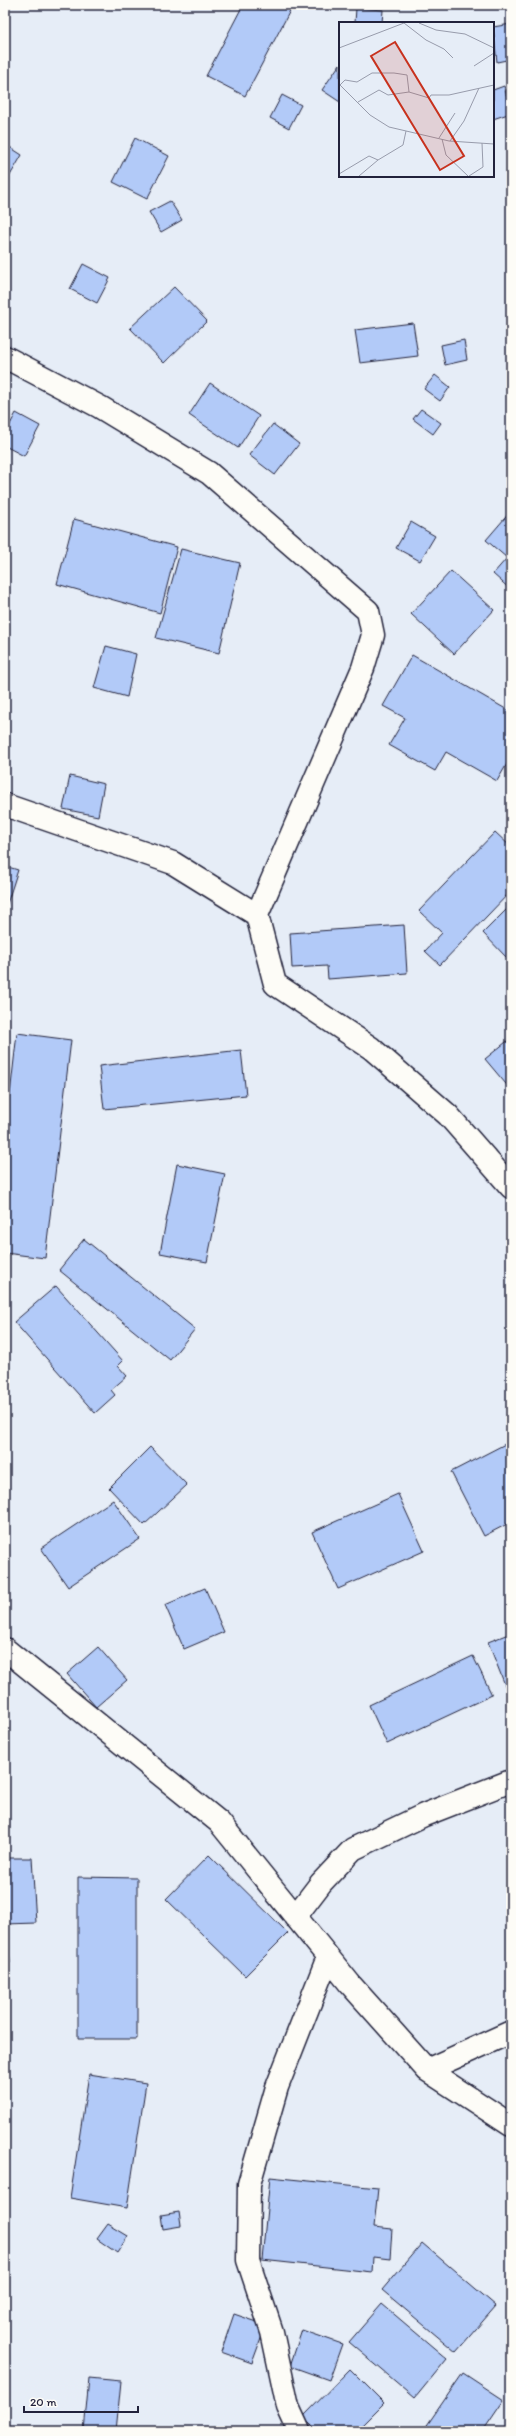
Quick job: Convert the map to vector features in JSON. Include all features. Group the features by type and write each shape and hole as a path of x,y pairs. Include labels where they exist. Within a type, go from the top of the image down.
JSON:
{"street":[{"path":"5,357 100,407 209,473 368,611 373,635 363,668 257,915 274,984 371,1048 448,1115 511,1187"},
{"path":"5,805 173,863 257,915"},
{"path":"5,1649 219,1822 328,1957 427,2070 511,2125"},
{"path":"295,1917 321,1883 352,1849 424,1815 511,1781"},
{"path":"299,2431 288,2406 272,2332 248,2260 249,2184 277,2087 328,1957"},
{"path":"427,2070 511,2032"}],"building":[{"path":"243,5 293,5 245,96 206,76"},
{"path":"356,8 383,10 382,22 355,22"},
{"path":"511,24 511,59 497,62 494,27"},
{"path":"339,65 339,101 322,90"},
{"path":"504,86 511,113 494,119 494,90"},
{"path":"282,95 301,105 289,128 270,118"},
{"path":"135,138 169,156 147,199 113,182"},
{"path":"5,144 22,155 5,184"},
{"path":"170,201 182,220 161,232 149,212"},
{"path":"83,264 110,278 97,303 70,289"},
{"path":"174,287 207,321 164,363 130,328"},
{"path":"413,323 418,356 360,363 355,330"},
{"path":"464,340 467,360 445,365 441,345"},
{"path":"435,375 450,387 440,401 424,389"},
{"path":"210,383 259,416 238,448 189,415"},
{"path":"421,409 441,423 433,434 413,419"},
{"path":"16,413 40,426 24,456 5,446 5,434"},
{"path":"273,424 299,444 275,475 249,455"},
{"path":"511,511 511,590 493,574 507,558 486,540"},
{"path":"74,519 177,547 160,613 57,584"},
{"path":"411,522 435,536 420,561 396,548"},
{"path":"181,549 240,563 219,653 156,638"},
{"path":"451,571 494,610 454,654 411,614"},
{"path":"106,646 136,654 127,697 94,688"},
{"path":"412,655 511,712 511,757 497,781 446,752 435,771 389,745 405,718 383,706"},
{"path":"70,776 104,784 98,816 63,809"},
{"path":"495,832 511,847 511,891 440,965 425,951 442,933 419,911"},
{"path":"5,866 18,870 5,910"},
{"path":"511,905 511,954 507,958 483,933"},
{"path":"404,925 407,973 328,979 327,966 292,968 290,933"},
{"path":"17,1033 71,1040 45,1258 5,1253 5,1156 9,1124 5,1124 5,1094 10,1095"},
{"path":"511,1038 511,1090 485,1059"},
{"path":"241,1050 246,1095 104,1109 99,1066"},
{"path":"177,1164 225,1174 207,1262 160,1253"},
{"path":"84,1239 195,1329 170,1360 59,1270"},
{"path":"56,1286 123,1361 118,1366 127,1376 111,1390 115,1395 95,1413 14,1322"},
{"path":"511,1441 511,1522 484,1536 451,1472"},
{"path":"150,1447 187,1485 144,1525 109,1488"},
{"path":"398,1494 424,1551 338,1589 312,1532"},
{"path":"113,1500 140,1539 68,1587 41,1548"},
{"path":"205,1588 224,1632 184,1649 165,1605"},
{"path":"511,1633 511,1689 507,1690 488,1642"},
{"path":"98,1647 127,1680 96,1707 67,1674"},
{"path":"473,1656 492,1695 387,1744 369,1705"},
{"path":"209,1855 288,1933 245,1976 166,1899"},
{"path":"5,1858 32,1858 36,1923 5,1924"},
{"path":"78,1877 137,1878 137,2039 78,2039"},
{"path":"5,1934 8,1934 10,1963 5,1964"},
{"path":"89,2074 146,2083 127,2208 70,2198"},
{"path":"270,2177 378,2188 374,2227 392,2229 390,2259 373,2257 372,2272 262,2260"},
{"path":"179,2212 181,2226 163,2229 161,2215"},
{"path":"108,2224 128,2236 117,2253 97,2239"},
{"path":"422,2243 496,2306 456,2352 382,2290"},
{"path":"382,2304 447,2359 415,2398 349,2342"},
{"path":"234,2314 266,2325 252,2363 221,2352"},
{"path":"302,2330 342,2344 329,2380 290,2366"},
{"path":"350,2369 384,2403 356,2431 317,2431 303,2417"},
{"path":"463,2373 504,2400 483,2431 423,2431"},
{"path":"89,2378 121,2381 116,2431 84,2431"}]}
